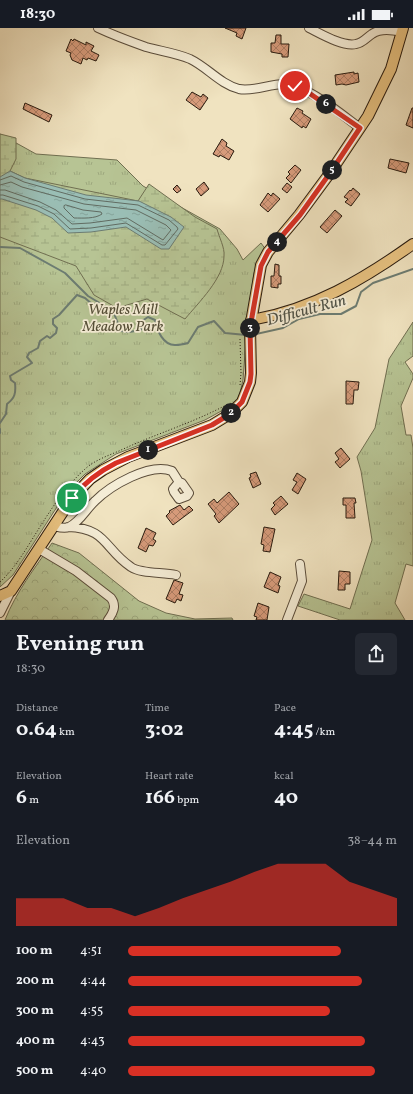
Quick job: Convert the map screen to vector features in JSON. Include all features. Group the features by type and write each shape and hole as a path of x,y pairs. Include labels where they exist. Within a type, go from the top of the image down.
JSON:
{"main road":[{"path":"0,596 11,591 77,492 90,479 103,470 128,457 212,425 225,418 235,410 246,395 251,374 251,324 259,274 265,258 300,215 360,128 391,69 403,30"},
{"path":"251,324 328,296 373,272 413,244"}],"street":[{"path":"98,28 146,47 190,59 224,83 240,89 253,89 284,84 295,86 309,93 360,128"},
{"path":"309,28 343,43 349,44 359,43 373,32 383,29 403,30"},
{"path":"68,527 78,520 95,500 107,491 135,476 155,469 162,469 172,471 179,482"},
{"path":"54,526 82,528 94,533 107,543 134,569 176,575"},
{"path":"39,549 76,571 113,600 115,608 108,620"},
{"path":"287,620 302,581 300,564"},
{"path":"0,614 11,591"}],"green space":[{"name":"Waples Mill Meadow Park","path":"0,134 36,154 117,160 143,186 220,229 237,249 243,260 261,243 266,250 254,273 248,313 243,380 237,401 205,420 116,454 85,474 66,493 13,575 0,587"},
{"path":"0,134 16,138 16,159 10,171 25,178 138,201 149,184 195,217 217,229 224,250 223,264 220,273 210,289 185,319 147,299 117,308 94,295 76,266 0,237"},
{"path":"413,322 413,356 405,362 413,374 413,378 401,406 406,435 411,435 413,448 413,566 406,564 395,603 405,620 340,620 298,606 304,594 350,609 372,540 361,471 357,457 375,428 389,359"},
{"path":"52,543 79,553 139,601 166,613 195,619 232,618 233,620 5,620 20,590"}],"water":[{"path":"10,171 25,178 86,195 139,201 171,217 184,227 169,249 161,249 126,227 91,232 68,233 52,218 36,210 0,199 0,177"}],"building":[{"path":"225,28 246,28 242,39 236,36 237,33"},
{"path":"276,35 281,35 281,44 289,44 288,57 282,57 282,54 271,52 271,43 275,43"},
{"path":"71,39 86,45 86,42 94,46 91,51 99,55 96,61 83,58 81,64 72,60 70,55 71,53 66,51"},
{"path":"354,72 354,74 358,73 359,82 346,85 336,85 335,75"},
{"path":"192,92 201,97 203,94 208,98 200,110 186,100"},
{"path":"25,103 52,115 49,122 23,109"},
{"path":"297,108 303,111 302,113 311,119 306,128 303,126 302,128 290,119"},
{"path":"413,108 413,128 406,125"},
{"path":"222,139 227,143 226,146 234,151 229,160 220,155 219,157 213,154"},
{"path":"390,159 409,163 406,173 388,168"},
{"path":"295,165 301,170 291,183 286,178 290,174 288,172"},
{"path":"204,182 209,189 201,196 196,189"},
{"path":"287,183 292,187 287,193 282,189"},
{"path":"177,185 181,190 177,193 173,189"},
{"path":"353,188 360,194 351,206 345,202 348,199 344,197"},
{"path":"268,193 271,196 273,193 280,199 268,212 260,205"},
{"path":"335,210 342,216 327,233 320,227"},
{"path":"275,264 279,265 279,276 281,276 281,284 278,284 278,288 271,287 271,276 274,276"},
{"path":"346,381 359,382 358,390 354,390 353,404 346,404"},
{"path":"341,448 350,459 340,468 335,462 339,459 335,453"},
{"path":"256,472 261,484 253,488 249,478 251,477 250,474"},
{"path":"297,473 306,479 298,494 292,490 297,482 293,480"},
{"path":"229,492 239,504 219,523 214,516 216,514 208,504 214,499 217,503"},
{"path":"281,496 288,504 275,515 271,509 275,505 273,503"},
{"path":"343,498 355,498 355,518 346,518 346,505 343,505"},
{"path":"180,505 184,510 189,506 193,510 173,525 166,516 170,512 169,511"},
{"path":"264,527 275,529 270,552 263,551 264,545 261,544"},
{"path":"146,528 156,533 153,539 156,541 153,546 149,545 146,552 138,548"},
{"path":"339,571 350,572 350,584 345,584 345,590 338,590"},
{"path":"270,572 281,577 278,585 280,586 278,593 264,587"},
{"path":"174,580 183,583 179,594 183,595 181,601 177,599 175,603 166,599"},
{"path":"258,603 269,607 267,620 256,620 257,617 254,616"}],"waterway":[{"name":"Difficult Run","path":"0,247 20,248 65,273 88,296 113,311 121,331 129,332 141,330 142,321 148,317 155,320 161,337 171,345 188,343 198,327 214,321 225,333 246,335"},
{"name":"Difficult Run","path":"252,335 283,328 299,319 320,314 341,314 356,306 361,292 373,283 413,269"},
{"path":"0,423 6,414 7,404 12,400 15,392 15,383 11,380 10,376 32,363 27,357 29,353 38,348 40,341 47,336 50,338 56,333 57,328 53,324 53,319 59,315 77,295 85,298 93,305 98,302"}],"route":[{"path":"72,498 90,479 116,463 220,421 235,410 246,395 251,374 250,328 261,266 268,252 300,215 360,128 309,93 295,86"}]}
